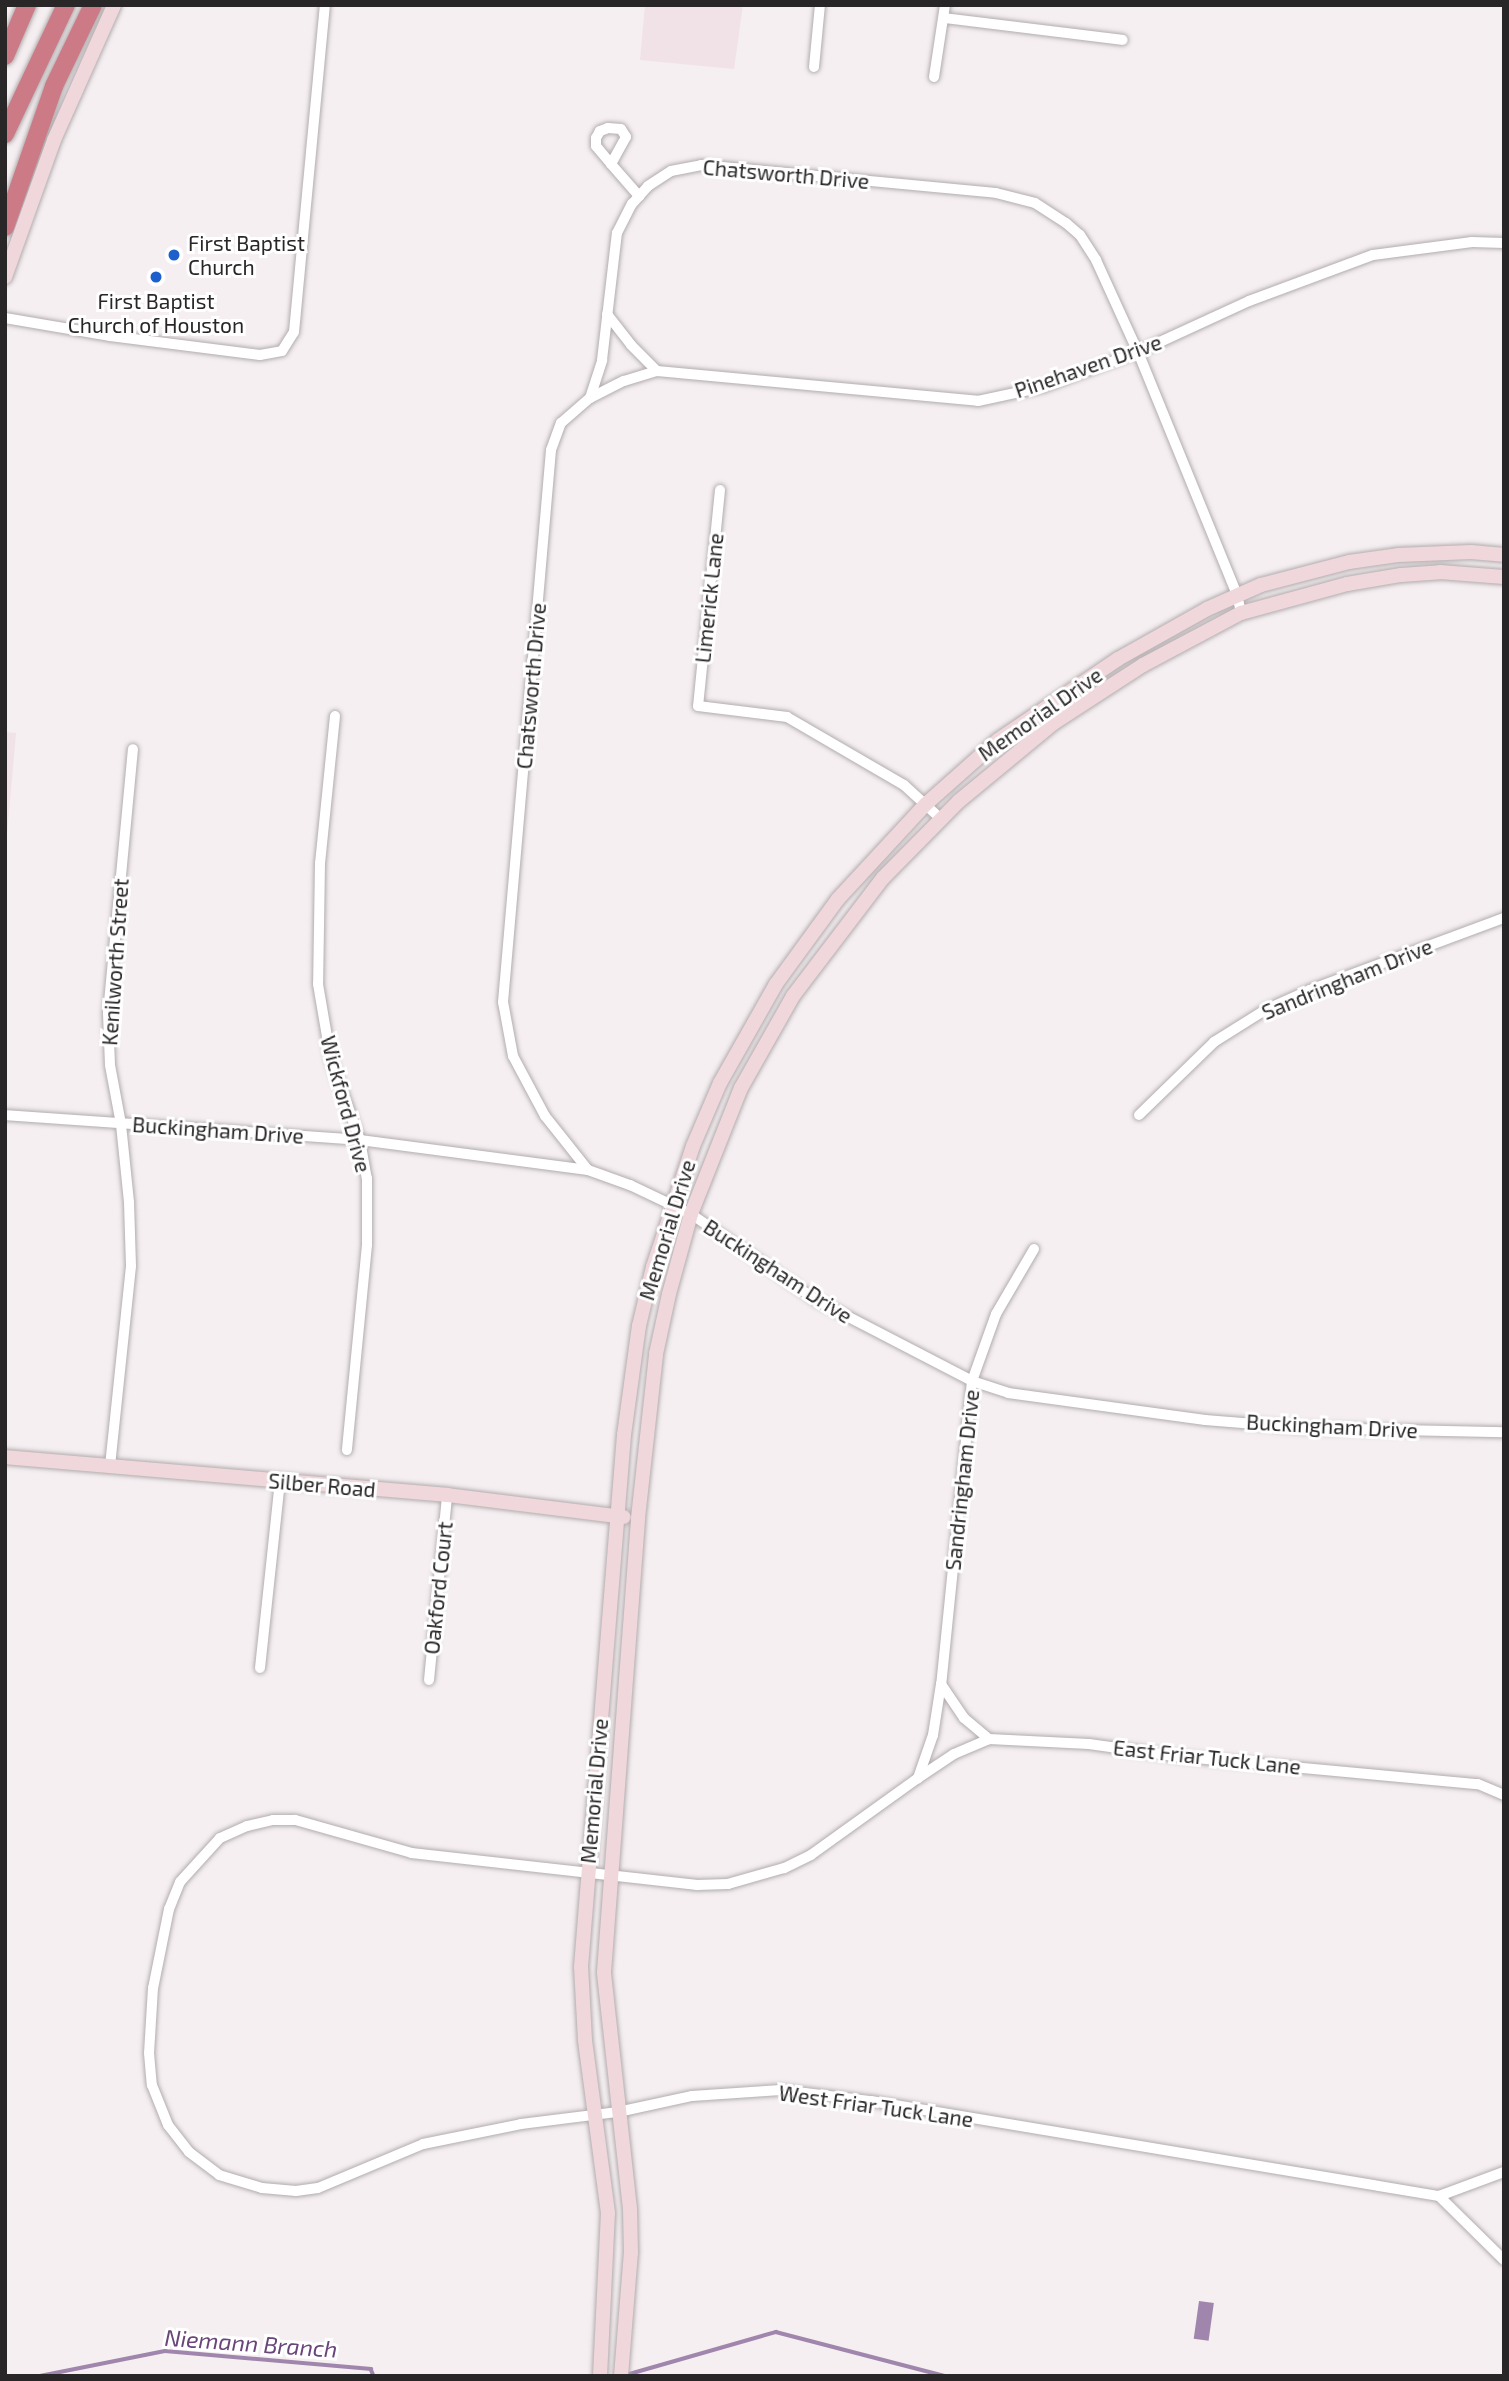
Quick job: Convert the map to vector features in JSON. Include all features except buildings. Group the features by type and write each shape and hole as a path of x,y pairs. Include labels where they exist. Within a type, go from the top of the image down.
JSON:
{"highway":[{"path":"5,56 27,5"},
{"path":"5,134 66,5"},
{"path":"5,228 54,86 93,5"}],"main road":[{"path":"5,277 59,127 114,5"},
{"name":"Memorial Drive","path":"600,2376 608,2213 582,2008 588,1874 617,1516 639,1326 672,1205 720,1083 776,984 838,899 926,804 1009,732 1118,659 1237,595 1300,573 1398,555 1471,552 1504,555"},
{"path":"1398,555 1401,575"},
{"name":"Memorial Drive","path":"621,2376 630,2208 604,1972 638,1518 656,1353 691,1214 741,1088 793,996 883,878 940,818 1055,722 1143,665 1241,613 1347,584 1401,575 1440,572 1504,577"},
{"path":"776,984 793,996"},
{"name":"Silber Road","path":"5,1457 447,1495 638,1518"},
{"path":"599,1733 622,1735"}],"street":[{"path":"5,318 110,337 260,355 282,351 294,332 324,5"},
{"path":"814,67 820,5"},
{"path":"934,77 945,5"},
{"path":"944,18 1123,40"},
{"path":"611,164 639,196"},
{"name":"Chatsworth Drive","path":"588,1170 545,1116 513,1056 503,1002 551,450 561,423 590,398 602,360 617,233 648,186 671,171 701,164 996,193 1035,203 1080,235 1096,260 1138,352 1237,595 1241,613"},
{"name":"Pinehaven Drive","path":"590,398 657,370 978,401 1043,387 1138,352 1249,301 1373,256 1472,242 1504,243"},
{"path":"607,314 631,345 657,370"},
{"name":"Limerick Lane","path":"720,490 698,706 787,717 904,785 926,804"},
{"name":"Wickford Drive","path":"335,716 320,863 318,984 331,1060 360,1140 367,1178 367,1245 347,1450"},
{"name":"Kenilworth Street","path":"110,1466 131,1266 121,1124 110,1065 108,1013 133,749"},
{"path":"926,804 940,818"},
{"name":"Sandringham Drive","path":"1139,1115 1214,1042 1265,1010 1310,990 1504,918"},
{"name":"Buckingham Drive","path":"5,1115 360,1140 588,1170 691,1214 816,1300 972,1381 1008,1393 1205,1420 1305,1428 1504,1432"},
{"name":"Sandringham Drive","path":"918,1778 933,1735 941,1684 972,1381 996,1314 1034,1249"},
{"path":"260,1668 280,1481"},
{"name":"Oakford Court","path":"429,1680 447,1495"},
{"path":"941,1684 964,1718 989,1739"},
{"name":"East Friar Tuck Lane","path":"161,2108 152,2085 149,2053 153,1987 169,1909 180,1882 220,1838 260,1823 295,1820 412,1853 697,1885 728,1884 784,1868 832,1843 954,1754 989,1739 1089,1744 1174,1756 1478,1784 1504,1795"},
{"name":"West Friar Tuck Lane","path":"161,2108 167,2125 189,2152 219,2175 262,2189 318,2189 423,2144 521,2124 618,2112 692,2096 781,2090 871,2101 1439,2196 1504,2172"},
{"path":"1439,2196 1504,2260"}],"shaded area":[{"path":"645,5 743,5 734,69 640,60"},
{"path":"5,732 16,733 5,858"},
{"path":"1199,2301 1214,2303 1209,2341 1194,2339"}],"waterway":[{"name":"Niemann Branch","path":"626,2375 776,2332 945,2376"},
{"name":"Niemann Branch","path":"40,2376 165,2351 371,2369 374,2376"}],"place":[{"name":"First Baptist Church","path":"174,255"},
{"name":"First Baptist Church of Houston","path":"156,277"}]}
